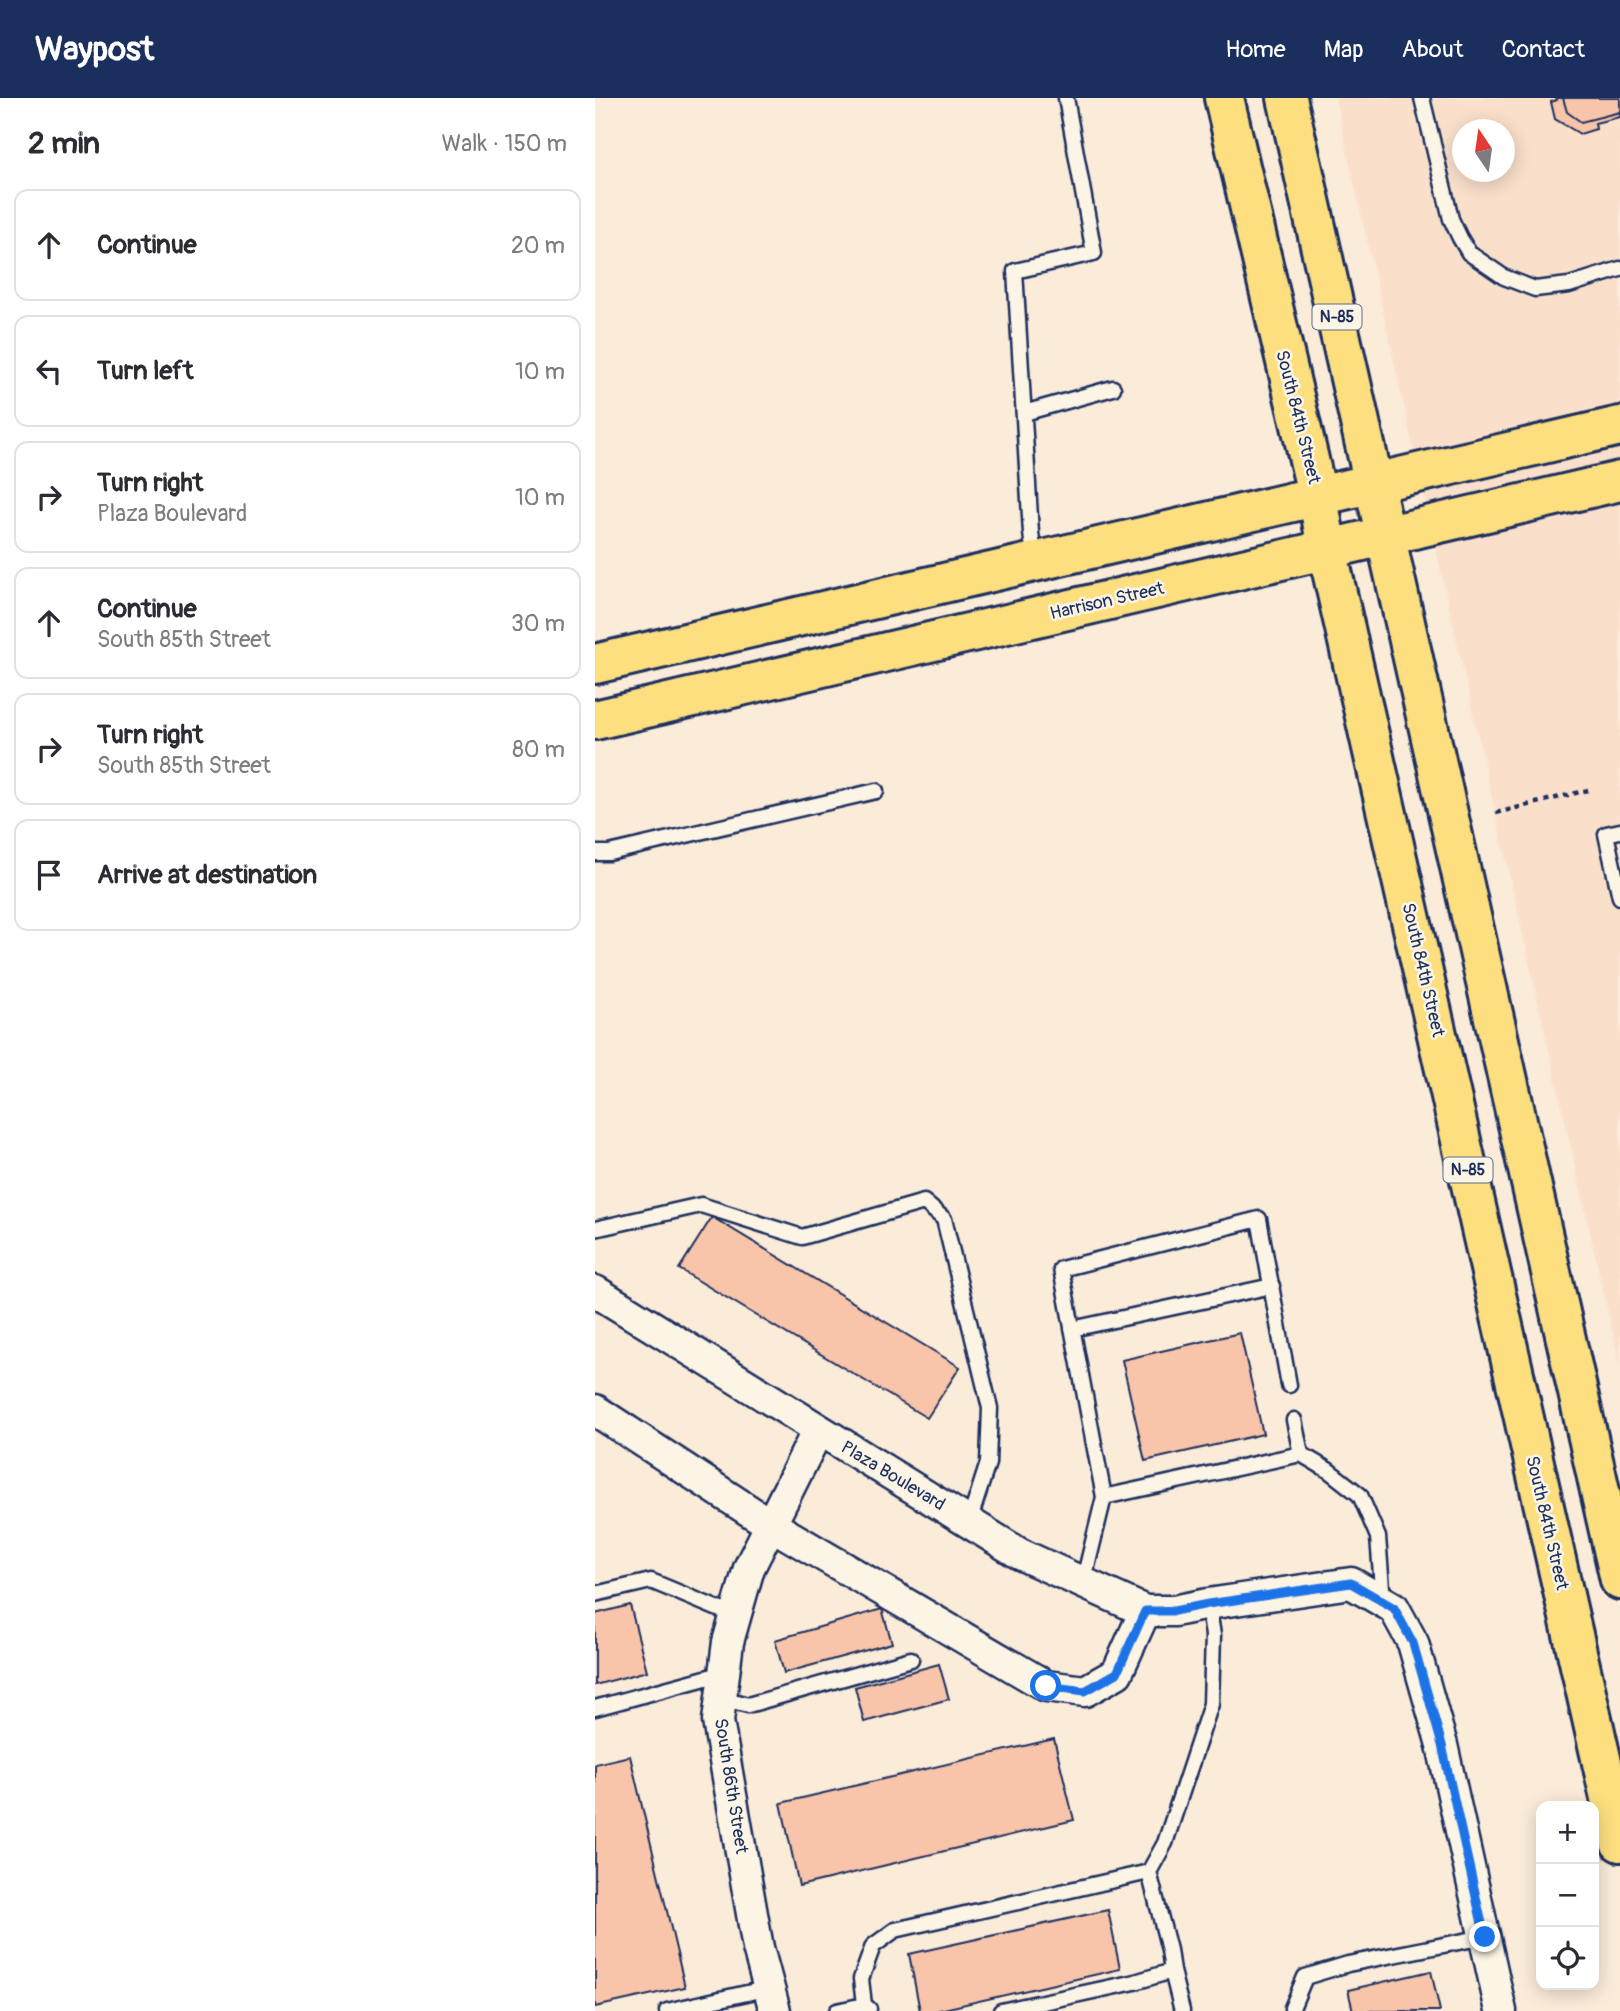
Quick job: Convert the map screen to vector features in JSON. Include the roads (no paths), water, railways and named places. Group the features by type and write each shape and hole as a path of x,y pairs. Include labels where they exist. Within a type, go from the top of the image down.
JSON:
{"main road":[{"name":"South 84th Street","path":"1224,98 1318,498 1327,549 1620,1842"},
{"name":"N-85","path":"1287,98 1620,1580"},
{"path":"595,664 1620,426"},
{"name":"Harrison Street","path":"595,720 1620,481"}],"street":[{"name":"Plaza Boulevard","path":"595,1291 1020,1554 1145,1611 1174,1611 1351,1583 1394,1608 1413,1643 1442,1745 1501,2011"},
{"path":"595,1410 771,1525 1046,1686 1085,1691 1117,1673 1145,1611"},
{"name":"South 86th Street","path":"772,2000 758,1948 718,1721 728,1642 749,1568 818,1430"}],"lane":[{"path":"1035,563 1015,271 1094,253 1066,98"},
{"path":"1422,98 1451,219 1469,253 1504,277 1535,289 1569,285 1620,269"},
{"path":"1024,413 1114,388"},
{"path":"595,853 609,853 876,791"},
{"path":"1620,831 1606,834 1620,897"},
{"path":"595,1229 701,1205 802,1237 924,1202 944,1219 990,1408 988,1463 969,1522"},
{"path":"1083,1583 1104,1497 1061,1269 1259,1219 1289,1385"},
{"path":"1072,1329 1272,1286"},
{"path":"1294,1420 1301,1454"},
{"path":"1104,1497 1301,1454 1328,1470 1360,1496 1378,1537 1383,1602"},
{"path":"595,1594 651,1581 735,1616"},
{"path":"1182,2011 1149,1872 1165,1843 1211,1704 1213,1635 1208,1604"},
{"path":"595,1707 722,1686 748,1705 911,1659"},
{"path":"838,2011 867,2008 861,1979 873,1946 895,1930 1149,1872"},
{"path":"1293,2011 1305,1977 1348,1964 1485,1937"},
{"path":"1001,2011 1135,1982 1172,1971"},
{"path":"667,2011 772,2000"}]}
